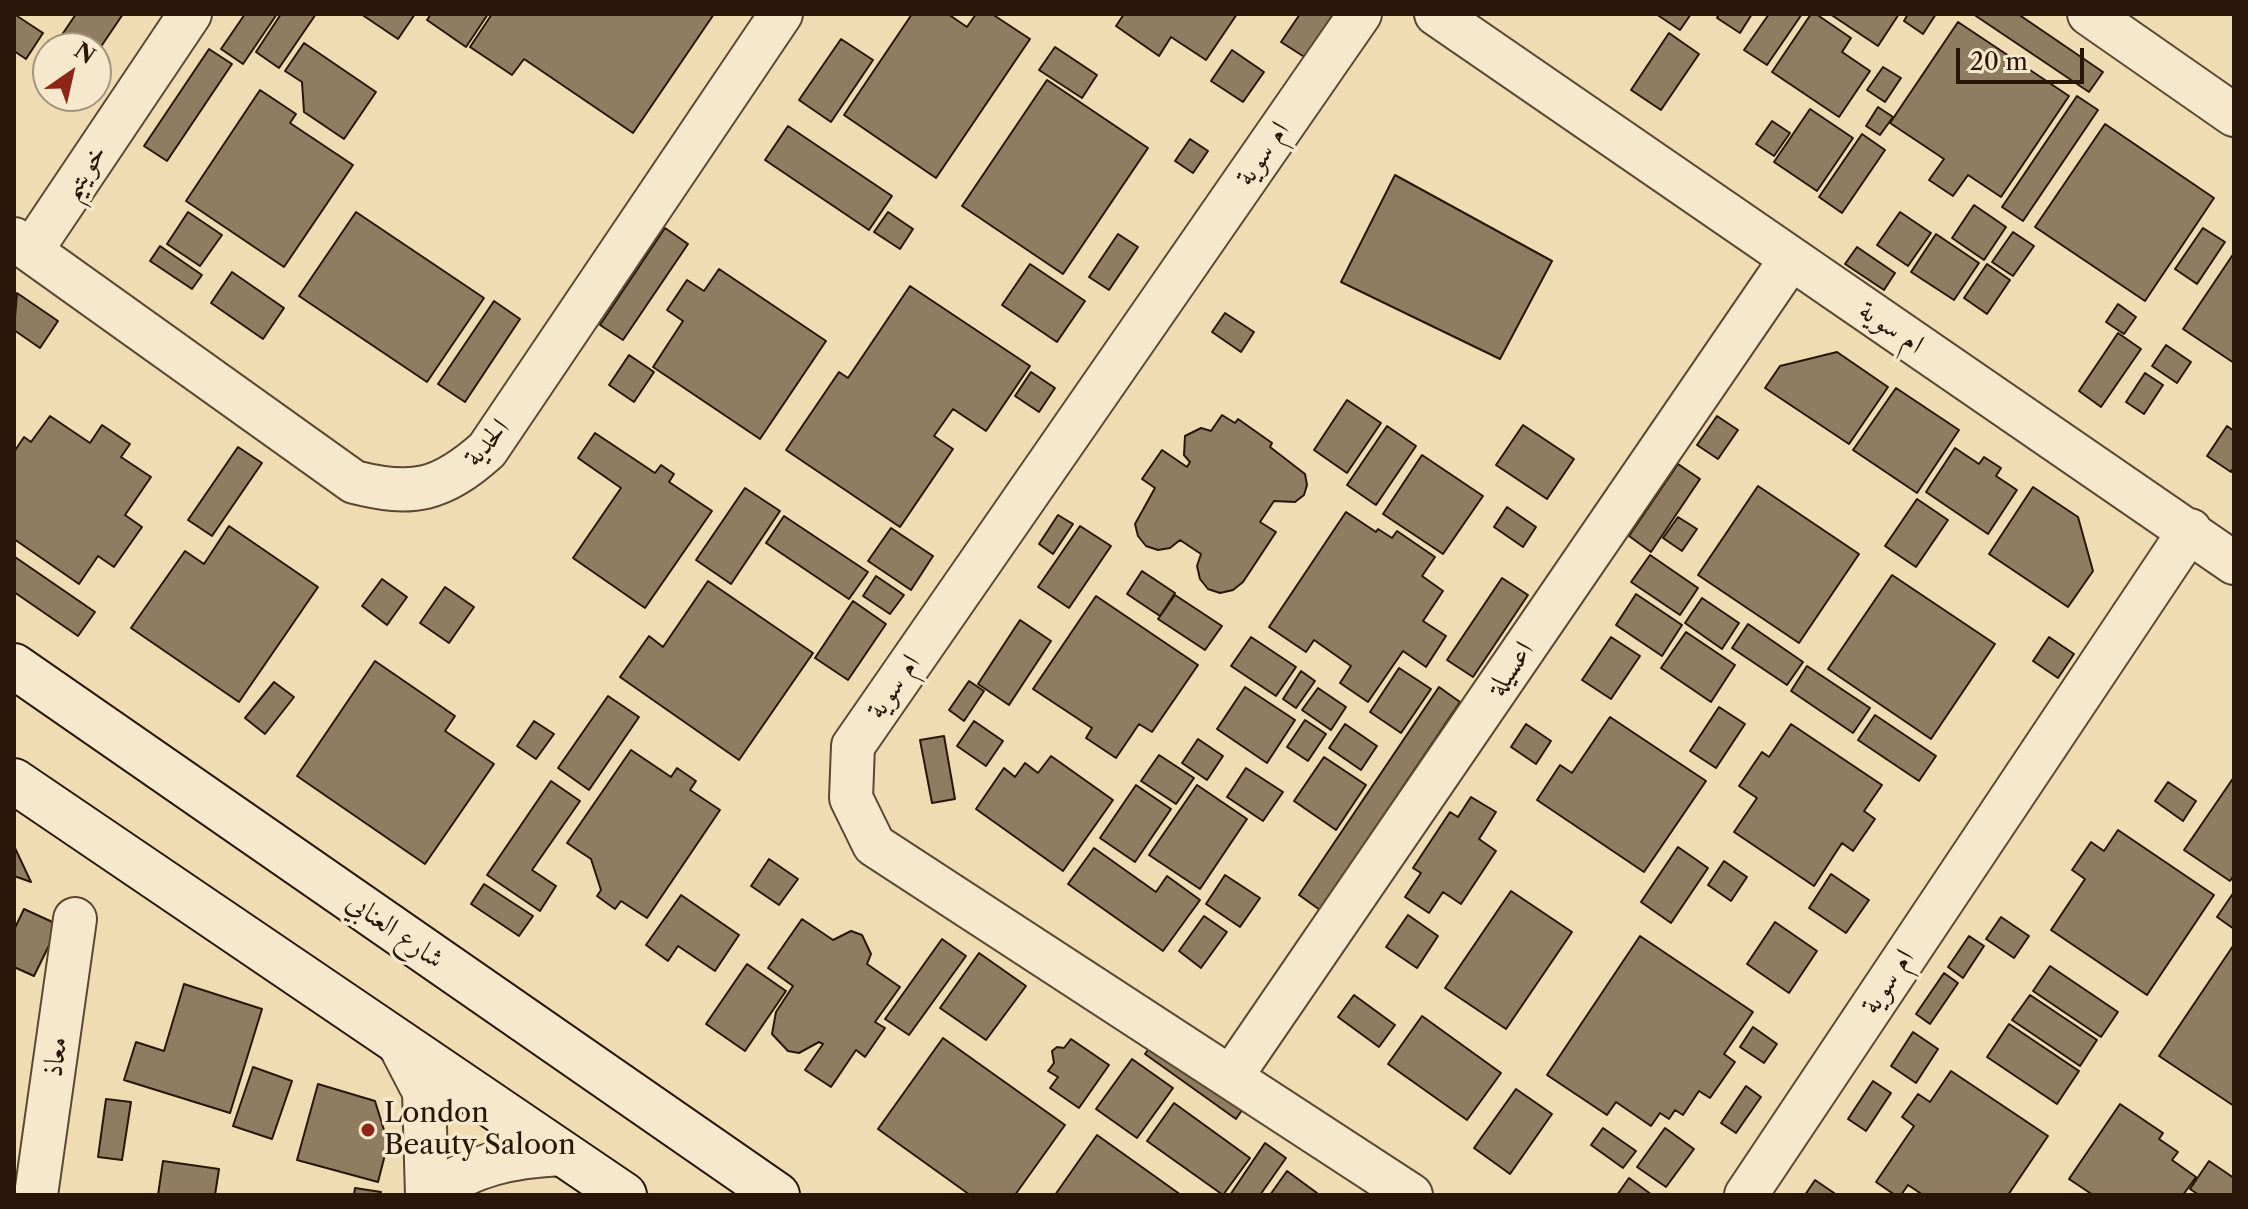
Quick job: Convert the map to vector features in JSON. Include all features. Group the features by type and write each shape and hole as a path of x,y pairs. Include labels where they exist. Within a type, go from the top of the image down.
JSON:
{"street":[{"name":"خويتيم","path":"22,245 190,14"},
{"name":"الحدية","path":"22,245 354,482 392,492 429,487 462,472 487,450 781,14"},
{"name":"ام سوية","path":"1360,14 853,746 851,798 874,845 1411,1195"},
{"name":"ام سوية","path":"1436,14 2234,563"},
{"path":"2089,14 2234,115"},
{"name":"اعسيلة","path":"1231,1077 1790,260"},
{"name":"ام سوية","path":"1746,1195 2190,530"},
{"name":"شارع العنابي","path":"14,666 777,1195"},
{"path":"14,781 624,1195"},
{"name":"معاذ","path":"36,1195 75,919"},
{"path":"398,1042 424,1092 428,1195"},
{"path":"428,1195 456,1176 491,1162 563,1154"}],"building":[{"path":"14,14 41,32 32,32 32,50 26,59 14,51"},
{"path":"76,14 123,14 111,32 64,32"},
{"path":"245,14 277,14 243,64 221,49"},
{"path":"281,14 316,14 279,68 256,52"},
{"path":"361,14 415,14 398,39"},
{"path":"431,14 488,14 466,47 427,20"},
{"path":"492,14 714,14 633,133 524,59 512,75 470,47"},
{"path":"912,14 948,14 967,27 976,14 992,14 1030,39 936,178 844,115"},
{"path":"1124,14 1237,14 1206,60 1171,37 1159,56 1116,26"},
{"path":"1300,14 1336,14 1306,58 1281,42"},
{"path":"1656,14 1691,14 1680,30"},
{"path":"1719,14 1752,14 1740,33 1717,18"},
{"path":"1769,14 1802,14 1767,65 1744,50"},
{"path":"1811,14 1816,14 1851,38 1842,52 1870,71 1839,117 1772,72"},
{"path":"1830,14 1899,14 1878,46"},
{"path":"1908,14 1936,14 1923,34 1904,21"},
{"path":"1973,14 2018,14 2103,72 2089,92"},
{"path":"1958,22 2069,96 2001,197 1968,175 1953,196 1929,180 1944,159 1890,123"},
{"path":"1669,33 1699,54 1661,110 1631,90"},
{"path":"841,39 873,60 831,122 799,100"},
{"path":"304,43 376,92 344,139 304,112 302,82 285,71"},
{"path":"1055,47 1097,75 1082,98 1039,70"},
{"path":"209,49 232,64 167,161 144,146"},
{"path":"1232,50 1264,72 1243,102 1211,81"},
{"path":"1883,67 1901,78 1885,102 1867,90"},
{"path":"1047,80 1148,148 1063,274 962,206"},
{"path":"260,90 296,114 290,123 353,165 284,267 186,201"},
{"path":"2077,96 2098,110 2023,221 2002,207"},
{"path":"1878,107 1893,117 1880,135 1866,126"},
{"path":"1810,109 1853,138 1817,191 1774,162"},
{"path":"1772,121 1790,133 1774,156 1756,144"},
{"path":"2105,124 2214,198 2145,301 2035,227"},
{"path":"788,126 892,196 869,230 765,160"},
{"path":"1862,134 1885,150 1842,213 1819,197"},
{"path":"1190,139 1208,151 1193,173 1175,161"},
{"path":"1395,175 1552,261 1500,359 1341,282"},
{"path":"1974,205 2006,227 1984,260 1952,238"},
{"path":"188,212 222,235 200,266 167,244"},
{"path":"356,212 484,298 427,382 299,296"},
{"path":"888,212 913,229 900,249 874,232"},
{"path":"1900,212 1931,233 1908,266 1877,245"},
{"path":"665,228 688,244 623,340 600,325"},
{"path":"2203,228 2225,242 2197,284 2175,269"},
{"path":"2013,232 2034,246 2013,276 1992,262"},
{"path":"1118,234 1138,247 1109,290 1089,277"},
{"path":"1936,234 1979,263 1954,300 1911,272"},
{"path":"160,246 202,275 192,289 150,261"},
{"path":"1857,247 1895,273 1884,290 1845,264"},
{"path":"2234,253 2234,363 2183,329"},
{"path":"1030,264 1085,301 1057,342 1002,305"},
{"path":"1987,264 2010,280 1987,314 1964,298"},
{"path":"719,269 826,341 760,439 653,367 683,321 667,310 687,280 704,291"},
{"path":"232,272 284,308 263,339 211,303"},
{"path":"910,286 1030,366 986,431 953,409 934,436 953,449 900,527 786,450 839,372 848,378"},
{"path":"17,293 58,321 40,348 14,330"},
{"path":"494,301 520,319 465,402 438,384"},
{"path":"2118,304 2136,317 2124,334 2106,322"},
{"path":"1225,313 1254,332 1241,352 1212,332"},
{"path":"2118,333 2141,349 2101,407 2079,391"},
{"path":"2166,345 2191,362 2177,383 2152,366"},
{"path":"1837,352 1888,387 1849,444 1765,388 1780,366"},
{"path":"629,355 654,372 634,402 609,385"},
{"path":"1031,372 1055,388 1039,412 1015,396"},
{"path":"2145,373 2163,385 2144,414 2126,402"},
{"path":"1896,388 1959,430 1917,493 1853,450"},
{"path":"1347,400 1381,423 1347,473 1314,450"},
{"path":"1222,415 1235,423 1238,419 1272,443 1270,447 1305,474 1307,485 1304,495 1295,502 1274,501 1260,522 1276,532 1243,582 1233,590 1220,593 1208,589 1200,579 1197,566 1201,554 1180,540 1170,548 1158,550 1146,546 1138,536 1135,524 1155,488 1142,479 1162,450 1187,467 1190,462 1184,455 1185,436 1201,428 1211,431"},
{"path":"50,416 90,443 102,425 130,444 121,457 151,477 125,515 142,527 114,567 98,556 79,584 14,539 14,452 24,437 31,442"},
{"path":"1717,416 1738,430 1718,459 1697,445"},
{"path":"1523,425 1574,459 1547,499 1496,465"},
{"path":"1387,426 1416,446 1376,505 1347,485"},
{"path":"2227,426 2234,431 2234,467 2231,472 2207,456"},
{"path":"595,433 655,473 661,465 674,474 669,482 712,511 645,608 573,558 621,488 578,458"},
{"path":"238,447 262,463 212,536 188,520"},
{"path":"1955,448 1979,464 1984,457 2001,468 1996,476 2017,490 1988,534 1926,492"},
{"path":"1422,455 1483,496 1443,554 1383,514"},
{"path":"1678,464 1700,479 1651,552 1629,536"},
{"path":"1758,486 1859,554 1799,643 1698,575"},
{"path":"2033,487 2078,517 2093,571 2068,607 1989,554"},
{"path":"745,488 780,511 731,584 696,560"},
{"path":"1917,499 1948,520 1916,567 1885,546"},
{"path":"1507,507 1536,527 1523,547 1494,527"},
{"path":"1346,512 1376,532 1378,529 1392,538 1397,531 1435,557 1422,576 1443,591 1423,621 1446,636 1426,667 1403,651 1368,702 1340,683 1351,666 1314,640 1306,652 1269,627"},
{"path":"1058,515 1073,524 1053,554 1039,544"},
{"path":"784,516 868,572 849,599 766,543"},
{"path":"1678,517 1697,529 1682,551 1663,538"},
{"path":"229,526 318,587 239,702 131,628 185,551 204,564"},
{"path":"1080,526 1111,546 1069,608 1038,587"},
{"path":"891,528 933,556 911,590 868,561"},
{"path":"1650,555 1698,588 1680,615 1631,582"},
{"path":"15,557 95,612 78,636 14,592"},
{"path":"1142,571 1175,593 1160,616 1127,594"},
{"path":"1892,575 1995,644 1931,739 1828,669"},
{"path":"876,576 904,595 890,614 863,596"},
{"path":"1502,578 1528,595 1473,677 1447,660"},
{"path":"382,579 407,597 387,625 362,606"},
{"path":"708,581 813,653 739,760 620,677 649,636 663,647"},
{"path":"445,587 474,607 449,643 420,623"},
{"path":"1636,594 1682,625 1662,656 1616,625"},
{"path":"1175,595 1222,626 1205,650 1158,619"},
{"path":"1096,596 1198,665 1152,732 1139,724 1116,758 1086,738 1092,728 1033,689"},
{"path":"1702,598 1739,623 1722,649 1685,623"},
{"path":"853,601 886,624 848,680 815,658"},
{"path":"1020,620 1051,641 1009,705 978,684"},
{"path":"1748,624 1803,662 1787,685 1732,648"},
{"path":"1686,632 1735,665 1711,702 1661,668"},
{"path":"1251,637 1296,667 1276,696 1231,666"},
{"path":"1611,637 1640,656 1611,699 1582,680"},
{"path":"2049,637 2074,654 2058,678 2033,661"},
{"path":"375,661 455,716 445,731 494,764 425,864 297,776"},
{"path":"1807,666 1870,708 1853,733 1791,691"},
{"path":"1399,668 1431,689 1401,733 1370,712"},
{"path":"1301,671 1315,681 1296,708 1283,699"},
{"path":"969,681 984,691 964,721 949,710"},
{"path":"274,682 294,697 265,734 245,718"},
{"path":"1245,687 1295,720 1267,763 1217,729"},
{"path":"1439,687 1460,702 1320,910 1299,895"},
{"path":"1318,688 1346,707 1331,730 1302,710"},
{"path":"608,696 639,717 589,790 558,768"},
{"path":"1719,707 1745,724 1716,768 1690,751"},
{"path":"1875,715 1936,756 1919,781 1858,740"},
{"path":"1610,717 1706,781 1644,872 1537,800 1560,765 1572,773"},
{"path":"1305,720 1326,734 1308,761 1287,747"},
{"path":"534,721 554,734 536,759 517,746"},
{"path":"974,721 1003,741 986,766 957,746"},
{"path":"1345,724 1377,746 1361,770 1329,748"},
{"path":"1526,724 1551,741 1536,764 1511,747"},
{"path":"1791,724 1882,785 1864,811 1875,819 1853,851 1842,843 1814,886 1734,832 1757,798 1739,786 1762,752 1769,757"},
{"path":"944,736 955,799 932,803 920,740"},
{"path":"1198,739 1223,756 1207,780 1182,763"},
{"path":"631,750 671,777 677,768 696,781 690,790 720,810 647,918 621,901 615,909 597,896 601,890 591,859 567,843"},
{"path":"1159,755 1194,778 1176,804 1141,781"},
{"path":"1051,756 1113,800 1063,871 976,809 1004,768 1015,777 1025,763 1038,773"},
{"path":"1324,757 1366,785 1336,830 1294,801"},
{"path":"1246,768 1283,792 1263,821 1227,797"},
{"path":"2234,777 2234,875 2230,881 2184,850"},
{"path":"551,781 580,801 532,870 556,886 540,911 487,875"},
{"path":"2168,782 2196,801 2183,821 2155,801"},
{"path":"1136,785 1171,809 1135,862 1100,838"},
{"path":"1197,785 1247,819 1200,889 1149,855"},
{"path":"1471,797 1496,812 1479,839 1496,851 1461,904 1443,892 1429,913 1405,897 1421,873 1413,868 1450,812 1458,817"},
{"path":"2118,830 2214,895 2147,995 2051,930 2085,879 2072,870 2091,842 2104,851"},
{"path":"14,846 31,882 14,876"},
{"path":"1678,847 1708,868 1671,923 1641,902"},
{"path":"1094,848 1156,892 1167,876 1200,900 1163,951 1068,884"},
{"path":"769,859 798,879 779,905 751,886"},
{"path":"1724,861 1747,877 1731,901 1708,885"},
{"path":"1831,874 1869,900 1846,933 1809,908"},
{"path":"1225,875 1260,898 1240,927 1206,904"},
{"path":"484,884 533,916 519,936 471,904"},
{"path":"1511,891 1572,932 1506,1029 1445,988"},
{"path":"2234,892 2234,929 2217,917"},
{"path":"681,895 739,935 715,971 678,946 668,961 646,945"},
{"path":"24,909 59,925 34,976 14,967 14,930"},
{"path":"1408,915 1438,936 1417,968 1386,947"},
{"path":"1204,916 1227,932 1201,968 1179,951"},
{"path":"2001,917 2029,936 2014,958 1986,939"},
{"path":"802,919 833,940 851,931 862,935 871,954 867,964 900,987 875,1022 885,1028 865,1057 856,1050 831,1087 805,1070 823,1044 819,1042 799,1053 788,1051 772,1034 776,1012 793,986 768,968"},
{"path":"1775,922 1817,951 1789,993 1747,964"},
{"path":"1640,936 1753,1012 1724,1054 1735,1062 1710,1098 1699,1091 1683,1115 1675,1110 1669,1119 1660,1113 1651,1126 1616,1102 1607,1115 1547,1075"},
{"path":"1969,936 1984,946 1963,978 1948,967"},
{"path":"942,939 966,956 909,1035 885,1019"},
{"path":"2234,947 2234,1106 2159,1056"},
{"path":"979,953 1026,986 986,1040 940,1008"},
{"path":"747,964 786,991 745,1051 706,1024"},
{"path":"2050,966 2118,1012 2101,1037 2033,991"},
{"path":"1944,973 1958,983 1930,1024 1916,1014"},
{"path":"184,984 262,1009 230,1113 124,1080 136,1042 164,1051"},
{"path":"1354,995 1395,1025 1379,1047 1338,1017"},
{"path":"2030,995 2097,1040 2080,1066 2012,1020"},
{"path":"1422,1016 1501,1073 1467,1120 1388,1064"},
{"path":"2009,1024 2079,1071 2057,1104 1987,1057"},
{"path":"1753,1027 1777,1044 1764,1063 1740,1047"},
{"path":"1913,1032 1938,1049 1916,1083 1891,1066"},
{"path":"1158,1036 1248,1101 1236,1119 1145,1054"},
{"path":"943,1038 1065,1125 1015,1195 970,1195 878,1129"},
{"path":"1071,1039 1109,1065 1079,1108 1050,1088 1058,1077 1048,1071 1054,1063 1052,1051 1057,1047 1064,1048"},
{"path":"1132,1059 1173,1088 1137,1138 1096,1109"},
{"path":"253,1067 292,1081 272,1139 233,1126"},
{"path":"1951,1071 2048,1136 2008,1195 1923,1195 1908,1185 1901,1195 1895,1195 1876,1182 1914,1126 1902,1117 1918,1094 1930,1102"},
{"path":"1873,1081 1891,1093 1866,1131 1848,1119"},
{"path":"318,1084 375,1101 388,1143 378,1182 297,1160"},
{"path":"1746,1086 1761,1097 1736,1133 1721,1123"},
{"path":"1516,1089 1552,1114 1510,1174 1474,1148"},
{"path":"106,1099 131,1102 122,1160 98,1157"},
{"path":"1174,1103 1250,1158 1223,1195 1147,1141"},
{"path":"2120,1104 2163,1133 2159,1139 2178,1152 2172,1160 2196,1177 2183,1195 2093,1195 2069,1179"},
{"path":"1603,1128 1636,1151 1623,1168 1591,1145"},
{"path":"1665,1128 1694,1149 1666,1187 1637,1167"},
{"path":"1097,1135 1181,1195 1055,1195"},
{"path":"1265,1143 1286,1158 1260,1195 1230,1195"},
{"path":"163,1161 219,1169 215,1195 158,1195"},
{"path":"2209,1161 2234,1178 2234,1195 2199,1195 2190,1189"},
{"path":"1287,1171 1317,1193 1270,1195"},
{"path":"1629,1178 1652,1195 1617,1195"},
{"path":"1815,1180 1837,1195 1805,1195"},
{"path":"355,1188 381,1192 380,1195 354,1195"}],"place":[{"name":"London Beauty Saloon","path":"368,1130"}]}
